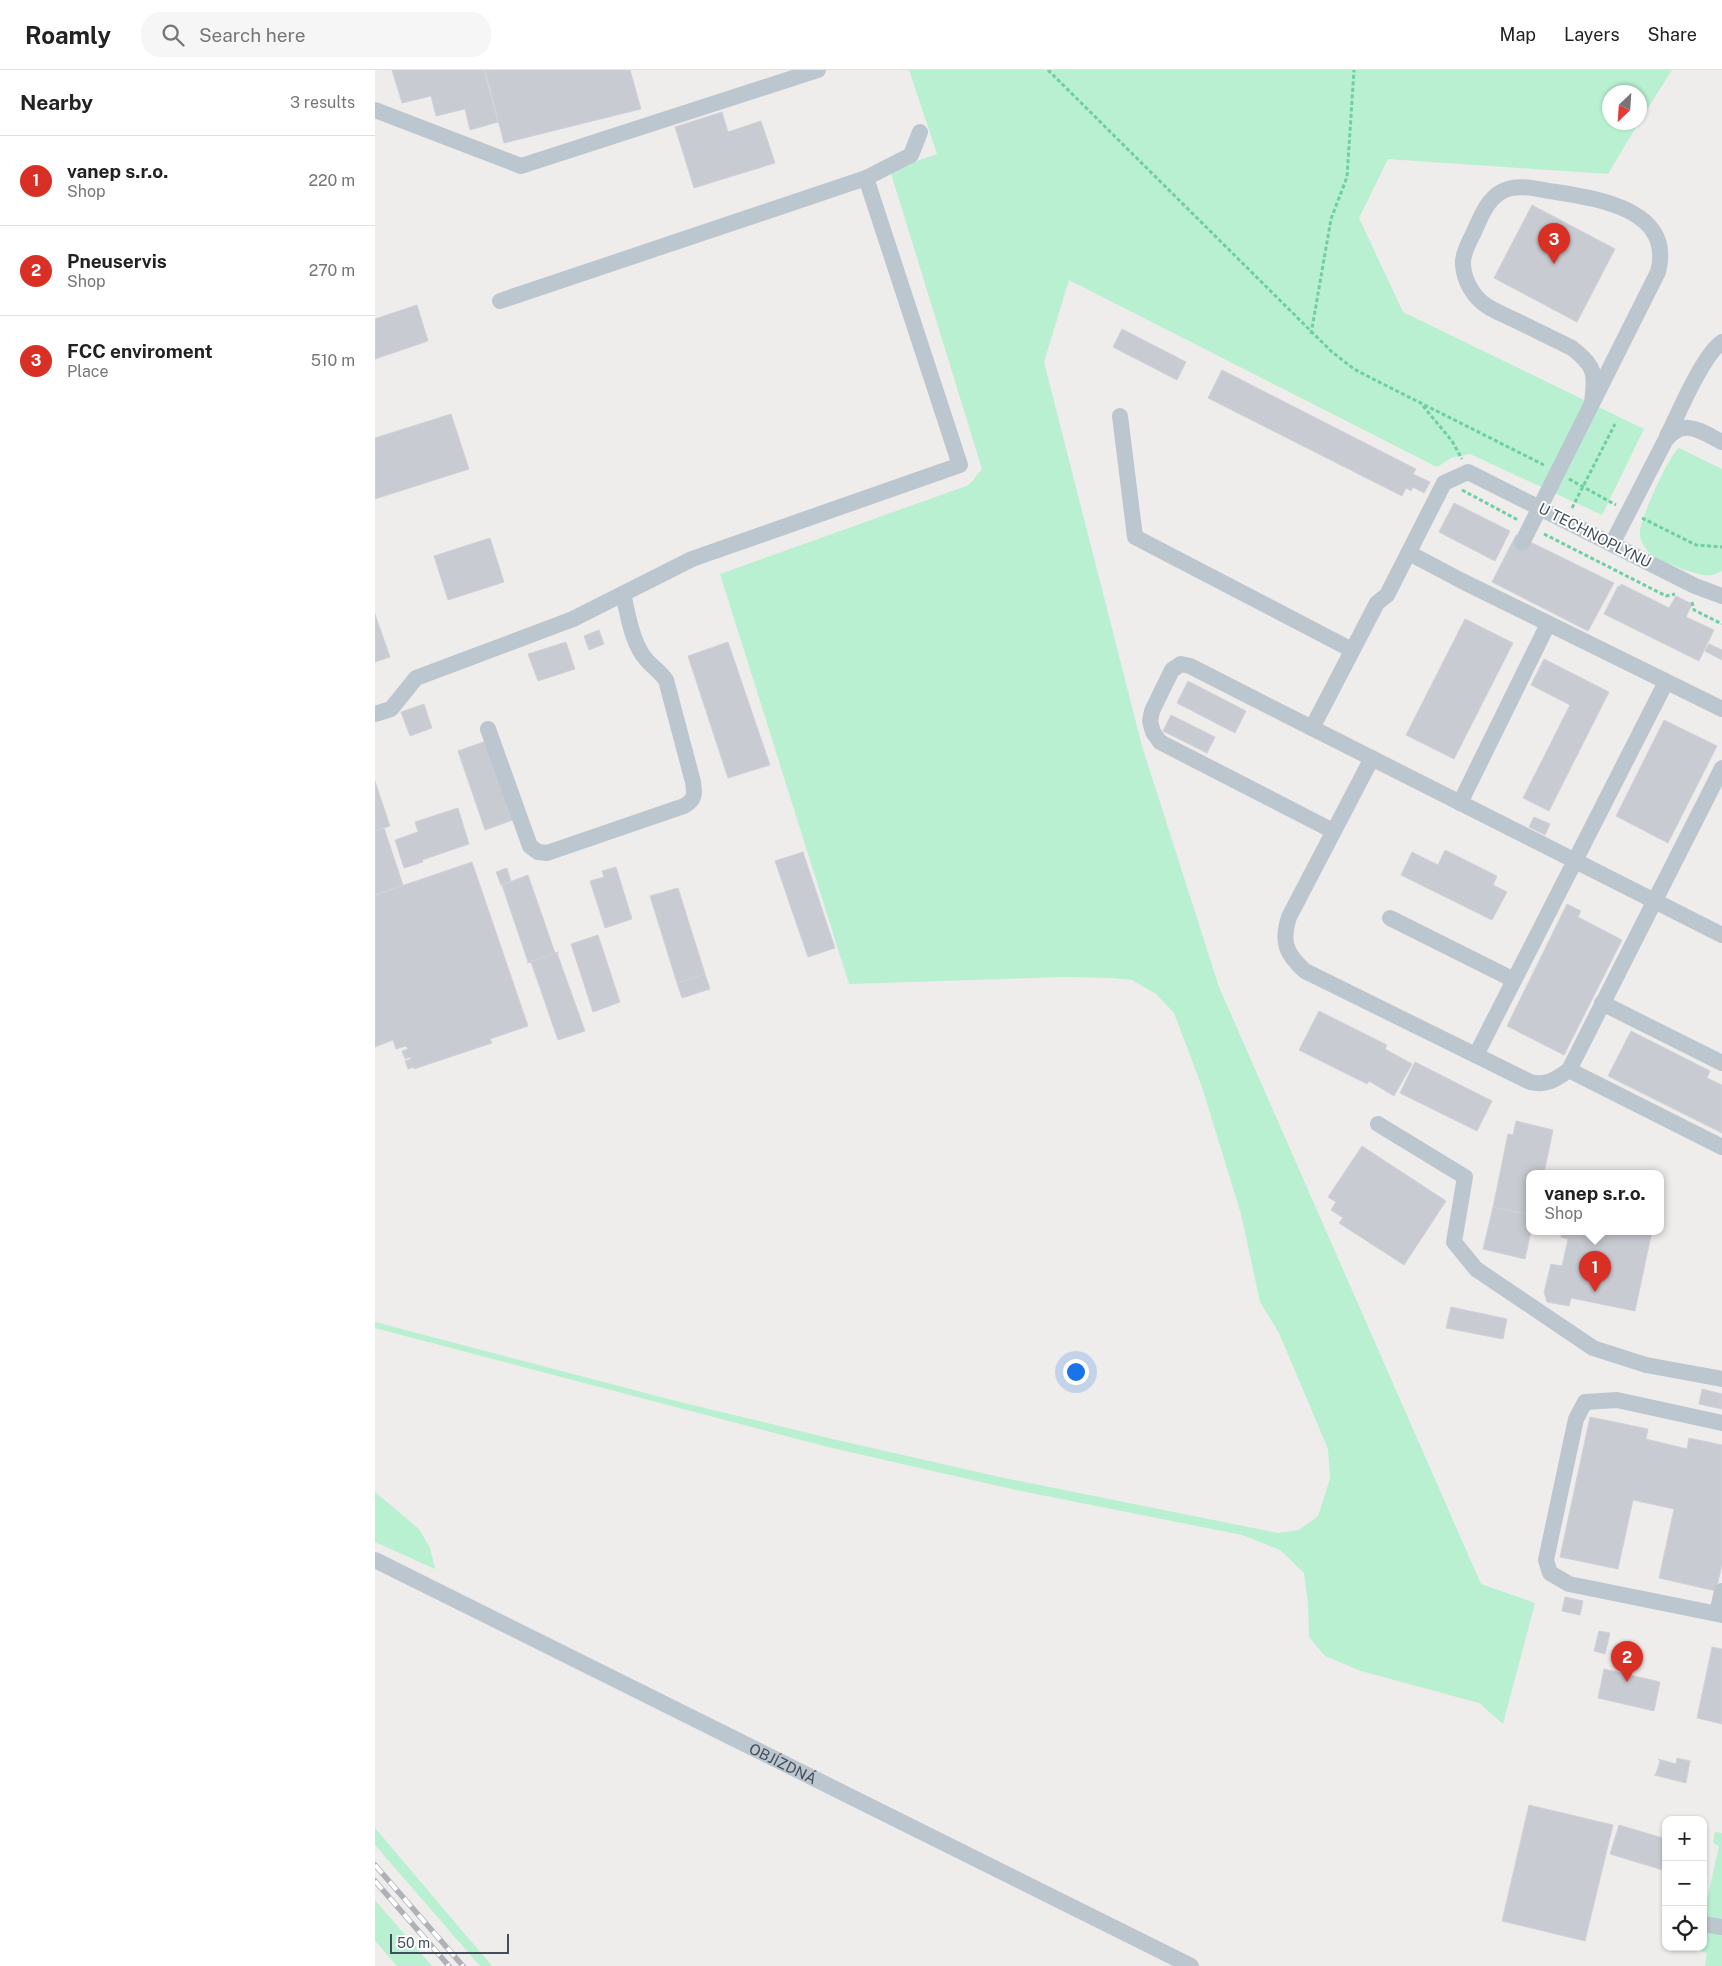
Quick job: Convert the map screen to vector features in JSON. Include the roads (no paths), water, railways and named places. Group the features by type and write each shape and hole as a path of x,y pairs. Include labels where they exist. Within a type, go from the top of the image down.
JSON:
{"street":[{"path":"375,110 521,166 818,70"},
{"path":"501,301 866,178 911,155 920,132"},
{"path":"375,714 391,709 416,678 573,619 692,559 960,465 866,178"},
{"path":"1522,543 1658,272 1662,258 1655,232 1645,220 1611,203 1593,198 1519,187 1504,190 1493,198 1467,246 1463,264 1466,279 1473,293 1486,306 1572,348 1584,358 1593,369 1595,380 1592,402"},
{"path":"1612,544 1705,362 1715,347 1722,342"},
{"path":"1120,416 1135,537 1352,650"},
{"path":"1665,441 1672,432 1679,428 1687,427 1701,431 1722,442"},
{"name":"U TECHNOPLYNU","path":"1409,552 1444,483 1469,472 1695,586 1722,596"},
{"path":"1312,728 1377,602 1387,595 1409,552 1548,624 1722,710"},
{"path":"488,729 530,846 538,852 547,853 684,806 692,801 695,794 693,782 666,680 661,672 643,656 636,643 623,594"},
{"path":"1459,803 1548,624"},
{"path":"1333,831 1160,742 1153,732 1150,721 1152,710 1172,670 1181,664 1190,666 1722,935"},
{"path":"1476,1055 1666,682"},
{"path":"1372,758 1289,917 1284,932 1286,945 1293,960 1305,971 1537,1084 1551,1082 1569,1070 1722,768"},
{"path":"1390,918 1514,980"},
{"path":"1602,1003 1722,1063"},
{"path":"1569,1070 1722,1147"},
{"path":"1378,1124 1465,1177 1454,1242 1476,1270 1593,1348 1646,1365 1722,1379"},
{"path":"1722,1423 1617,1400 1585,1402 1576,1418 1546,1560 1550,1573 1569,1584 1720,1614 1722,1591"},
{"name":"OBJÍZDNÁ","path":"375,1560 1191,1966"},
{"path":"1707,1925 1722,1927"}],"railway":[{"path":"375,1865 463,1966"},
{"path":"375,1881 449,1966"}],"place":[{"name":"FCC enviroment","path":"1554,264"},
{"name":"vanep s.r.o.","path":"1595,1292"},
{"name":"Pneuservis","path":"1627,1682"}]}
